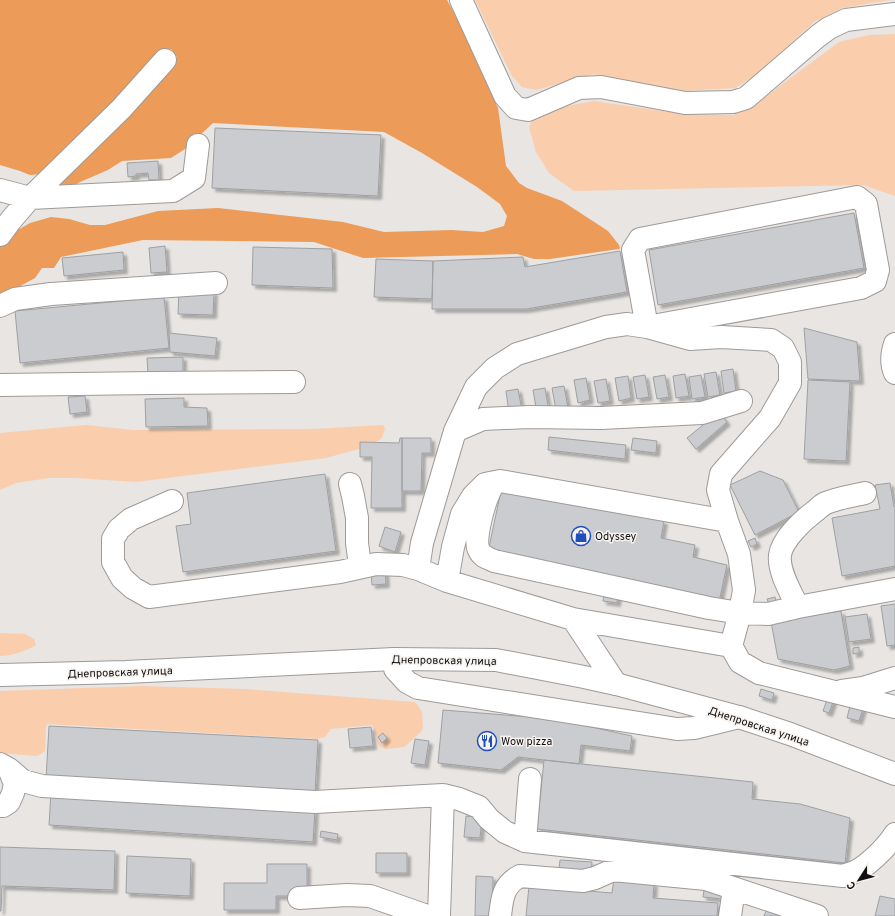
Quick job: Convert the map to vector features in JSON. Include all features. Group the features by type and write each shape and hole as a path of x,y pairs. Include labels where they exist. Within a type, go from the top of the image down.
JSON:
{"main road":[{"path":"462,0 505,96 516,108 528,110 580,88 601,87 685,103 733,102 746,98 829,28 846,20 895,14"},
{"path":"0,235 30,198 121,109 165,60"},
{"path":"0,190 30,198 173,191 194,178 198,145"},
{"path":"857,197 866,204 878,270 875,281 860,288 647,327 633,250 640,239 857,197"},
{"path":"0,306 15,299 51,294 216,283"},
{"path":"418,569 422,542 455,431 476,387 495,368 517,354 606,327 627,324 647,327 690,339 721,337 771,340 783,348 790,362 790,383 770,418 721,474 718,490 739,554 744,590 740,613 731,646 740,662 759,673 895,707"},
{"path":"895,344 893,349 892,367 895,372"},
{"path":"0,386 294,382"},
{"path":"455,431 483,419 530,417 601,418 702,413 741,401"},
{"path":"447,581 453,547 462,514 473,496 485,484 500,481 727,521"},
{"path":"495,482 489,492 477,534 478,549 484,556 494,561 740,613 768,614 895,589"},
{"path":"350,484 357,518 357,543 359,558 363,567"},
{"path":"798,607 787,586 781,569 780,554 786,541 794,530 824,504 836,499 865,493"},
{"path":"172,501 131,519 119,528 113,540 113,562 122,578 133,588 149,597 340,572 376,564 403,565 418,569 447,581 573,619 731,646"},
{"path":"573,619 616,684"},
{"path":"394,659 395,670 407,682 418,688 677,729 694,728 739,717"},
{"name":"Днепровская улица","path":"0,675 126,672 394,659 496,660 616,684 739,717 790,734 895,774"},
{"path":"837,692 863,688 895,678"},
{"path":"4,766 23,781 42,786 315,802 443,795 458,799 479,808 489,819 505,832 526,841 843,876 853,873 866,865 895,834"},
{"path":"0,806 3,806 9,802 14,792 15,784 12,776 4,766"},
{"path":"526,841 530,779"},
{"path":"299,898 347,895 370,896 428,916 439,916 443,795"},
{"path":"500,916 502,899 507,886 520,876 583,880 595,878 613,870 706,879 818,916"},
{"path":"730,916 734,889"}],"shaded area":[{"path":"0,0 447,0 463,30 498,108 506,166 519,183 527,188 562,201 608,231 620,248 550,259 534,259 517,254 363,258 314,242 143,240 61,257 54,268 42,268 35,278 0,297 0,247 16,231 30,223 51,217 69,219 90,225 105,225 158,211 218,208 343,222 384,232 452,230 483,232 504,226 507,216 500,204 477,187 422,153 384,132 213,123 185,149 171,158 122,161 108,170 63,191 54,187 173,63 177,57 171,49 165,50 41,174 30,175 0,165"},
{"path":"475,0 890,0 842,8 814,22 756,75 735,88 682,91 594,74 536,90 522,87 512,76"},
{"path":"895,34 895,196 863,185 574,191 549,173 536,152 529,127 534,116 561,107 594,101 682,114 733,115 753,106 839,42 869,35"},
{"path":"86,425 133,430 312,429 383,425 385,429 382,438 370,446 326,458 136,482 49,478 16,483 0,490 0,433"},
{"path":"0,633 25,634 34,639 36,645 19,653 0,656"},
{"path":"141,686 245,689 415,702 422,712 423,728 421,732 404,747 385,749 379,746 372,725 331,729 325,737 316,739 47,724 45,751 41,754 36,756 0,753 0,691"}],"building":[{"path":"215,128 381,135 378,196 212,188"},
{"path":"158,161 159,180 149,180 148,173 136,174 136,176 128,177 127,163"},
{"path":"854,213 864,268 658,305 649,250"},
{"path":"165,246 167,272 151,273 149,248"},
{"path":"253,247 332,249 333,288 252,285"},
{"path":"620,251 627,292 526,309 432,309 433,261 523,257 525,267"},
{"path":"123,252 124,270 64,276 62,258"},
{"path":"376,259 433,261 432,299 374,297"},
{"path":"179,290 214,292 213,315 178,314"},
{"path":"164,297 169,348 20,363 15,311"},
{"path":"804,328 857,342 860,381 808,379"},
{"path":"169,333 217,338 215,356 170,352"},
{"path":"183,357 183,372 148,374 147,358"},
{"path":"733,369 736,391 724,393 721,371"},
{"path":"716,372 720,395 708,397 704,374"},
{"path":"685,374 689,396 676,398 673,376"},
{"path":"645,375 649,397 637,399 633,377"},
{"path":"665,375 669,397 657,399 653,377"},
{"path":"701,375 705,397 692,399 689,377"},
{"path":"628,376 631,398 619,401 615,378"},
{"path":"586,378 590,400 578,403 574,380"},
{"path":"606,379 610,401 598,403 594,381"},
{"path":"808,380 850,382 846,461 804,459"},
{"path":"564,386 568,408 556,410 552,388"},
{"path":"545,388 549,411 537,413 533,390"},
{"path":"518,389 522,411 509,413 506,391"},
{"path":"85,396 87,412 70,414 68,397"},
{"path":"184,398 184,407 207,408 208,426 146,427 145,399"},
{"path":"719,412 727,422 696,449 687,438"},
{"path":"549,437 626,445 625,459 548,450"},
{"path":"400,438 402,438 402,508 371,508 372,457 360,457 360,442 399,443"},
{"path":"402,438 431,438 431,453 422,453 421,491 402,491"},
{"path":"633,438 657,441 656,453 631,450"},
{"path":"760,471 783,480 799,512 755,535 730,485"},
{"path":"325,474 336,551 183,572 176,526 191,524 187,493"},
{"path":"890,483 894,507 895,506 895,566 842,576 832,518 880,509 875,485"},
{"path":"502,486 664,521 661,538 695,545 693,557 727,565 719,602 488,552"},
{"path":"385,527 401,532 395,552 379,546"},
{"path":"755,538 757,544 751,547 748,541"},
{"path":"385,569 386,584 372,585 371,570"},
{"path":"604,593 618,595 617,603 603,601"},
{"path":"775,597 778,607 771,609 767,599"},
{"path":"895,604 895,645 887,646 881,606"},
{"path":"841,611 850,666 834,670 778,659 771,622"},
{"path":"867,614 871,639 849,642 845,617"},
{"path":"859,647 859,653 853,654 853,648"},
{"path":"761,689 774,693 772,700 759,696"},
{"path":"828,697 834,699 829,713 823,711"},
{"path":"851,702 864,705 859,721 847,718"},
{"path":"443,710 555,719 632,736 630,751 581,745 579,764 518,757 501,770 438,763"},
{"path":"49,726 318,740 315,793 46,779"},
{"path":"371,727 373,746 350,748 348,729"},
{"path":"383,733 387,738 382,743 378,737"},
{"path":"415,739 429,741 425,765 411,763"},
{"path":"544,760 753,782 752,799 800,804 850,818 845,863 537,829"},
{"path":"51,792 315,809 313,842 49,825"},
{"path":"466,816 482,818 480,838 464,837"},
{"path":"321,831 338,834 337,840 320,837"},
{"path":"0,847 115,851 114,890 2,886 0,911"},
{"path":"376,853 407,853 407,873 376,873"},
{"path":"127,856 191,859 190,896 126,893"},
{"path":"560,860 592,862 591,872 559,869"},
{"path":"267,864 307,864 307,896 276,896 276,910 224,910 224,883 267,883"},
{"path":"476,876 493,877 492,916 475,916"},
{"path":"614,879 654,883 653,898 718,903 717,916 526,916 529,886 612,893"},
{"path":"704,890 723,892 722,899 703,897"},
{"path":"880,896 895,899 895,916 875,916"},
{"path":"766,911 781,916 764,916"}],"place":[{"name":"Odyssey","path":"581,536"},
{"name":"Wow pizza","path":"487,741"}]}
